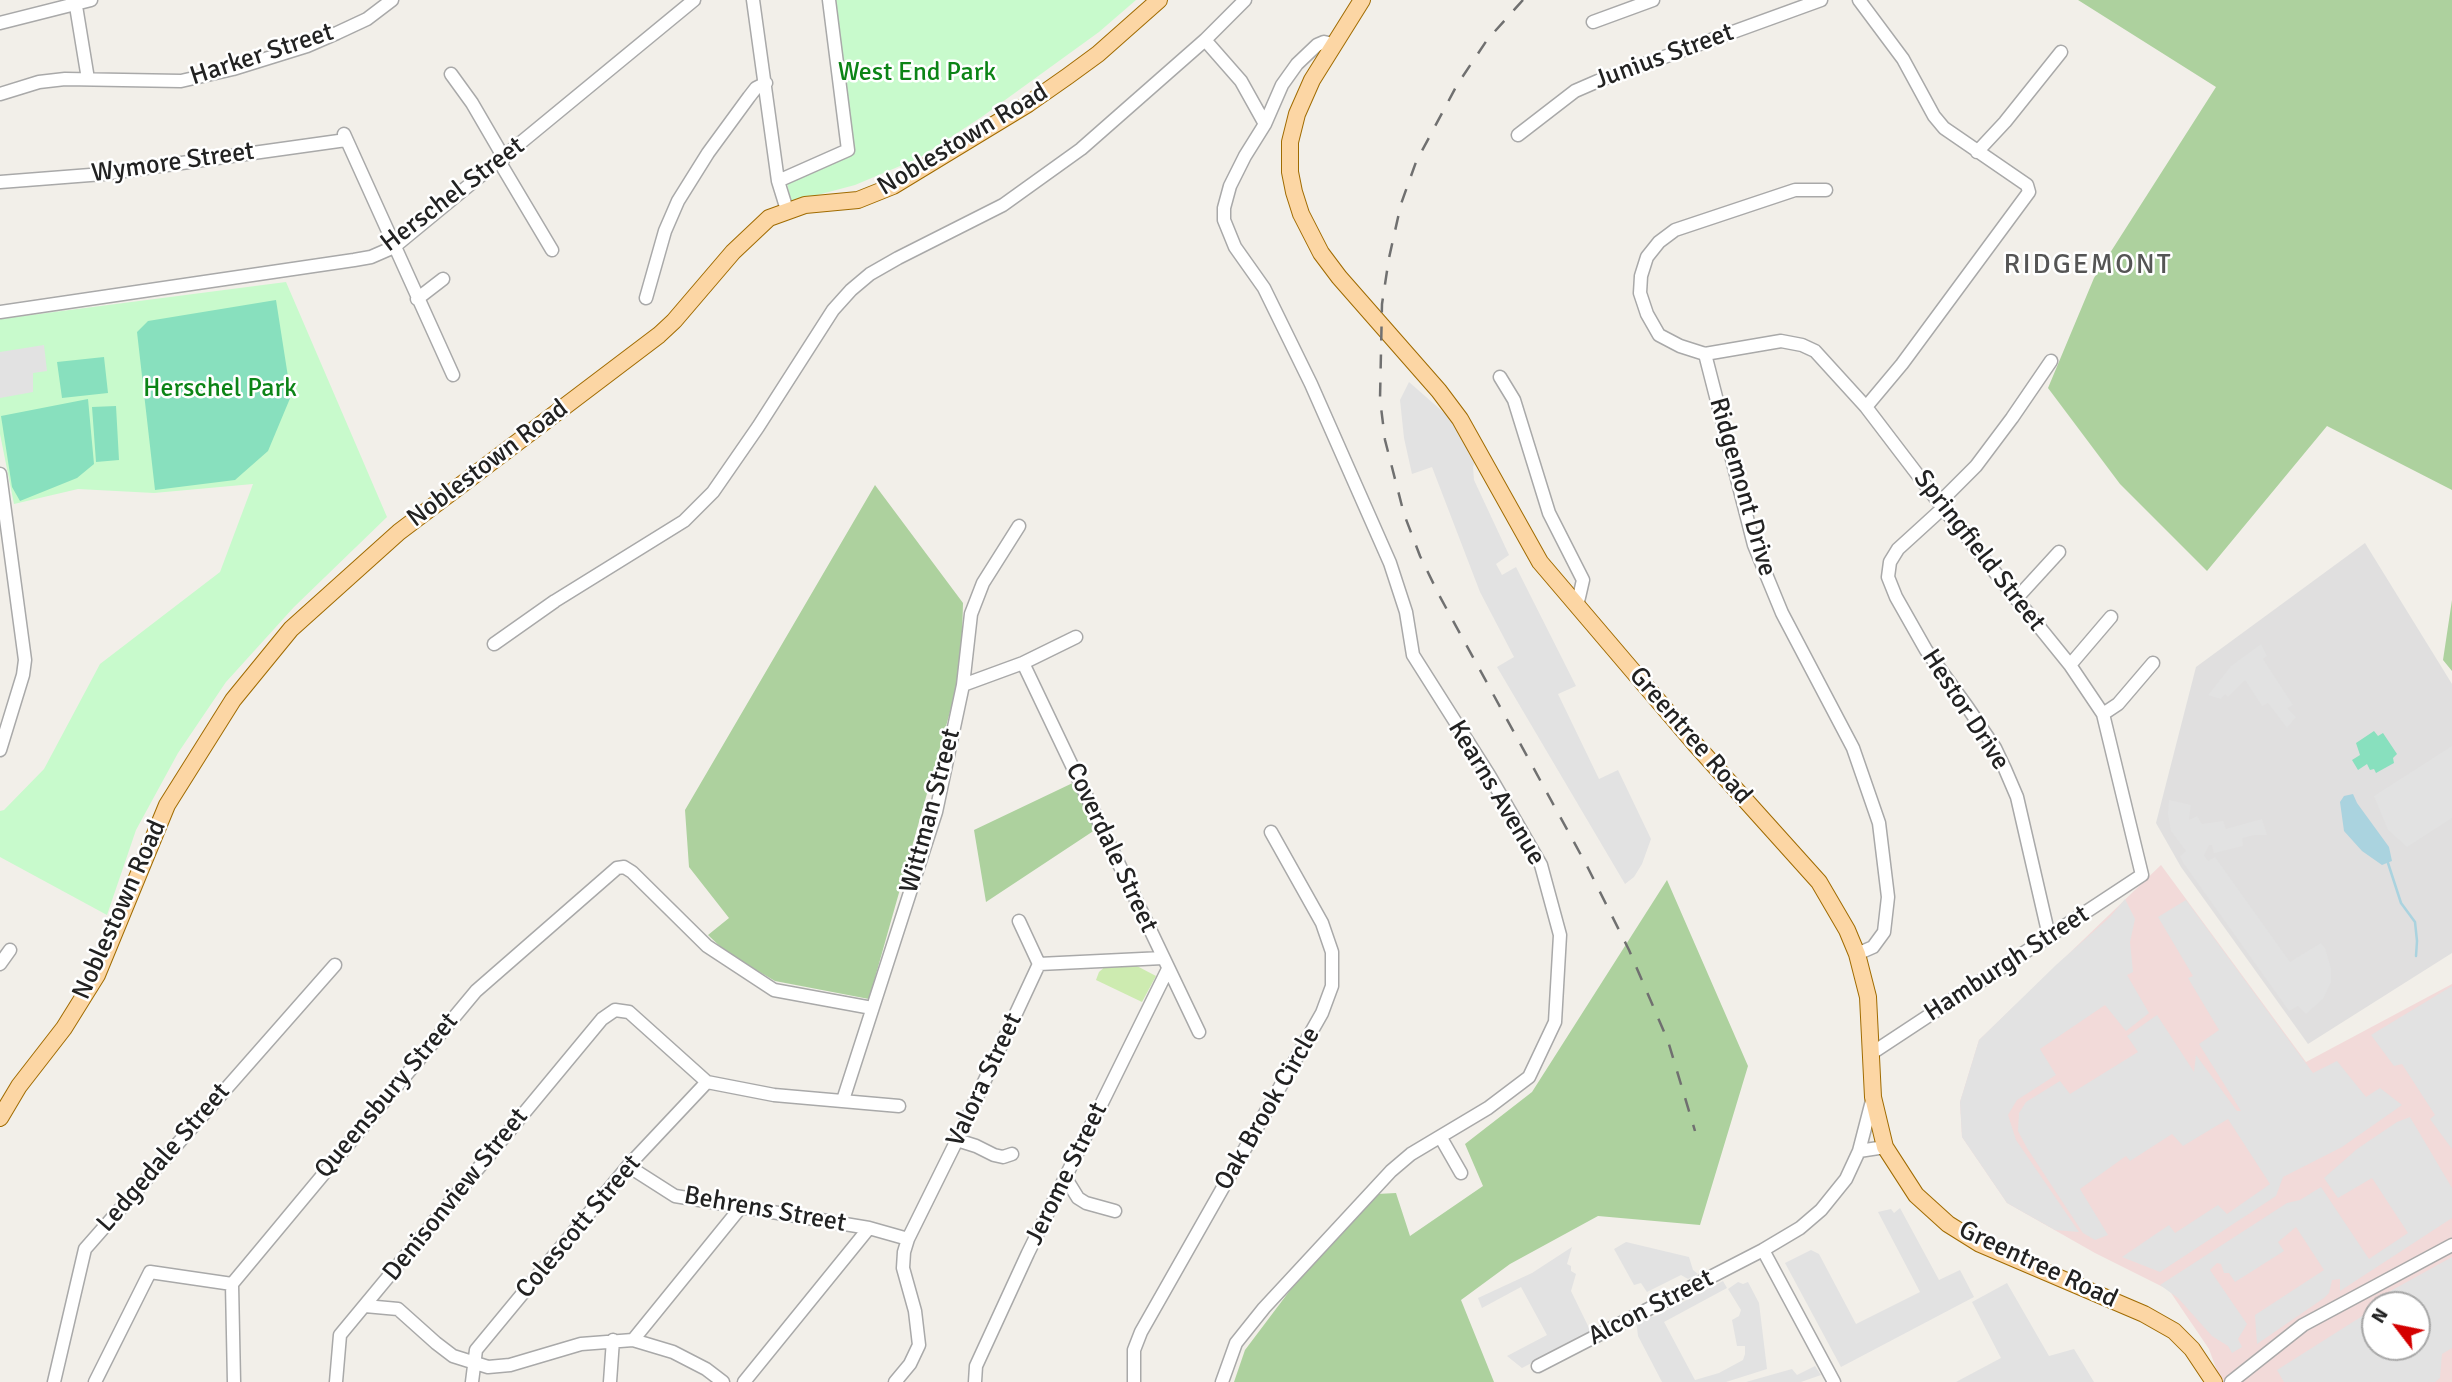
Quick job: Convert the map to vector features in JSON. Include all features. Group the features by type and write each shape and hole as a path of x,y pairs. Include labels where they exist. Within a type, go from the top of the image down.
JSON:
{"main road":[{"name":"Noblestown Road","path":"0,1118 19,1086 82,1001 110,944 151,838 167,805 233,700 291,629 398,532 659,335 769,218 805,205 858,200 893,186 1058,83 1098,54 1159,0"},
{"name":"Greentree Road","path":"1363,0 1333,44 1307,92 1297,114 1290,142 1290,172 1294,192 1301,214 1321,253 1460,419 1540,562 1695,744 1819,882 1847,930 1857,954 1868,997 1873,1097 1885,1147 1916,1195 1948,1224 1980,1244 2144,1314 2174,1331 2192,1349 2214,1382"}],"street":[{"path":"0,23 91,0"},
{"name":"Harker Street","path":"0,94 39,82 78,78 181,81 233,69 307,46 367,19 392,0"},
{"name":"Herschel Street","path":"0,312 354,261 394,247 694,0"},
{"path":"753,0 778,181 787,210"},
{"path":"778,181 848,149 830,0"},
{"path":"494,643 555,601 684,521 713,492 736,461 833,310 870,274 1003,205 1081,149 1205,40 1245,0"},
{"path":"1592,22 1653,0"},
{"name":"Junius Street","path":"1518,135 1575,91 1598,80 1821,0"},
{"path":"1859,0 1903,59 1934,116 1944,128 2029,189 1902,364 1867,407"},
{"path":"76,2 88,79"},
{"path":"1205,40 1241,81 1265,124"},
{"name":"Kearns Avenue","path":"1222,1382 1236,1343 1264,1308 1391,1171 1411,1154 1488,1108 1529,1077 1555,1021 1560,934 1541,865 1489,775 1413,656 1406,612 1390,563 1311,384 1264,288 1227,231 1224,208 1230,186 1265,124 1282,85 1297,64 1317,46 1324,42 1333,44"},
{"path":"1978,152 2006,122 2061,52"},
{"path":"451,74 472,103 552,250"},
{"path":"646,298 665,231 678,201 708,153 749,97 766,83"},
{"name":"Wymore Street","path":"0,182 103,174 345,137 394,247"},
{"path":"1705,354 1680,346 1659,335 1647,314 1640,293 1641,276 1647,257 1659,242 1675,230 1795,190 1826,190"},
{"path":"394,247 453,375"},
{"path":"417,299 443,279"},
{"name":"Springfield Street","path":"1705,354 1781,341 1801,345 1815,351 1867,407 2070,665 2104,714 2142,875"},
{"name":"Ridgemont Drive","path":"1705,354 1754,545 1782,613 1853,748 1879,823 1888,897 1884,932 1873,947 1857,954"},
{"name":"Hestor Drive","path":"2049,936 2017,797 2005,769 1995,748 1926,650 1896,597 1888,577 1890,562 1898,550 1976,466 2050,361"},
{"path":"1500,377 1514,400 1549,513 1583,580 1577,606"},
{"path":"0,474 25,660 0,750"},
{"name":"Wittman Street","path":"843,1100 936,811 963,685 971,614 984,583 1019,526"},
{"path":"2016,598 2059,552"},
{"path":"2070,665 2111,617"},
{"path":"963,685 1023,663 1076,637"},
{"name":"Coverdale Street","path":"1023,663 1199,1032"},
{"path":"2104,714 2118,704 2153,663"},
{"name":"Oak Brook Circle","path":"1134,1382 1134,1350 1141,1332 1322,1013 1332,986 1332,952 1322,923 1271,832"},
{"name":"Queensbury Street","path":"232,1284 476,991 617,868 624,867 632,872 707,946 774,990 872,1008"},
{"name":"Hamburgh Street","path":"1872,1053 2142,875"},
{"path":"1019,921 1039,964 1166,963"},
{"path":"0,964 10,950"},
{"name":"Jerome Street","path":"975,1382 976,1366 1166,963"},
{"name":"Valora Street","path":"908,1239 1039,964"},
{"name":"Ledgedale Street","path":"54,1382 85,1249 335,965"},
{"name":"Denisonview Street","path":"336,1382 340,1335 602,1019 615,1010 629,1012 707,1082"},
{"path":"707,1082 774,1095 899,1106"},
{"name":"Colescott Street","path":"472,1382 476,1350 628,1166 707,1082"},
{"name":"Alcon Street","path":"1538,1366 1763,1250 1800,1227 1821,1210 1846,1179 1859,1151 1873,1097"},
{"path":"1441,1138 1461,1173"},
{"path":"957,1140 994,1155 1003,1157 1012,1154"},
{"path":"1859,1151 1885,1147"},
{"name":"Behrens Street","path":"628,1166 675,1196 869,1228 908,1239"},
{"path":"1065,1177 1078,1198 1115,1211"},
{"path":"634,1340 741,1207"},
{"path":"744,1382 869,1228"},
{"path":"895,1382 910,1364 919,1345 915,1311 903,1268 908,1239"},
{"path":"2231,1382 2303,1325 2452,1245"},
{"path":"1763,1250 1834,1382"},
{"path":"95,1382 150,1272 232,1284 234,1382"},
{"path":"365,1306 398,1309 453,1356 488,1367 510,1365 581,1344 634,1340 673,1352 706,1369 723,1382"},
{"path":"610,1382 613,1340"}],"shaded area":[{"path":"44,345 47,371 33,373 33,392 0,398 0,352"},
{"path":"1409,382 1450,418 1468,440 1476,459 1473,467 1474,480 1509,555 1496,564 1502,575 1516,567 1576,686 1558,694 1599,779 1618,770 1651,839 1642,864 1634,877 1625,884 1497,667 1514,657 1480,592 1432,467 1412,474 1404,438 1400,400"},
{"path":"2365,543 2452,684 2452,953 2308,1044 2181,867 2156,823 2196,667"},
{"path":"2261,644 2267,656 2263,659 2293,705 2287,708 2296,717 2287,728 2268,703 2262,706 2245,680 2228,697 2225,694 2221,699 2208,695 2231,666"},
{"path":"2452,746 2452,818 2407,847 2388,830 2374,796"},
{"path":"2169,800 2191,805 2189,820 2197,816 2202,824 2223,821 2226,829 2262,819 2267,835 2242,838 2243,846 2214,853 2212,845 2209,845 2204,855 2208,861 2215,857 2290,962 2321,943 2325,948 2331,969 2331,982 2323,999 2306,1014 2298,1006 2289,1011 2184,864 2180,856 2186,851 2171,831"},
{"path":"2161,865 2306,1062 2452,984 2452,1382 2221,1382 2209,1349 2169,1290 2095,1253 2007,1203 1962,1137 1960,1102 1979,1040"},
{"path":"2125,899 2135,919 2130,942 2133,972 2127,975 2149,1013 2126,1031 2105,1005 2040,1049 2056,1075 2017,1100 2008,1115 2016,1140 2079,1232 2055,1230 2007,1203 1962,1137 1960,1102 1979,1040 2110,917"},
{"path":"2186,900 2313,1073 2337,1061 2366,1097 2380,1088 2402,1105 2342,1147 2283,1177 2276,1196 2160,1272 2122,1257 2169,1225 2175,1233 2218,1205 2227,1214 2270,1184 2228,1119 2183,1146 2172,1134 2130,1161 2126,1156 2080,1189 2108,1235 2095,1240 2083,1233 2027,1148 2018,1131 2019,1113 2026,1102 2060,1081 2070,1094 2138,1052 2127,1036 2157,1015 2194,1072 2196,1055 2237,1111 2241,1111 2199,1044 2219,1030 2188,978 2193,976 2158,917"},
{"path":"2452,986 2452,1149 2430,1119 2435,1115 2402,1064 2394,1066 2371,1035"},
{"path":"2410,1117 2452,1188 2452,1218 2340,1291 2340,1279 2332,1280 2329,1293 2324,1298 2257,1344 2255,1315 2324,1270 2296,1227 2278,1242 2284,1251 2235,1282 2229,1273 2224,1273 2221,1264 2217,1263 2210,1270 2247,1324 2238,1339 2242,1347 2232,1353 2228,1346 2212,1336 2178,1298 2160,1285 2287,1203 2300,1200 2321,1187 2369,1259 2408,1233 2372,1178 2338,1198 2324,1178 2357,1149 2397,1122"},
{"path":"1900,1208 1939,1280 1960,1270 1974,1297 1841,1367 1785,1263 1811,1250 1819,1254 1856,1324 1920,1292 1878,1212 1891,1209 1894,1213"},
{"path":"1626,1242 1689,1257 1693,1270 1698,1274 1688,1279 1681,1275 1647,1292 1641,1283 1634,1285 1614,1249"},
{"path":"1572,1247 1567,1264 1576,1274 1571,1291 1591,1332 1522,1368 1507,1356 1547,1335 1521,1287 1482,1308 1478,1298 1532,1273"},
{"path":"2452,1257 2452,1348 2442,1354 2440,1378 2435,1382 2284,1382 2277,1370 2361,1317 2361,1361 2431,1361 2431,1291 2390,1291"},
{"path":"1723,1281 1727,1288 1664,1322 1695,1380 1719,1373 1743,1360 1745,1354 1745,1346 1737,1346 1732,1320 1739,1316 1741,1310 1728,1289 1738,1282 1748,1282 1759,1303 1767,1369 1726,1382 1662,1382 1638,1336 1636,1320 1651,1312 1652,1317 1656,1316"},
{"path":"2007,1283 2049,1356 2074,1349 2094,1382 1956,1382 2001,1358 1972,1302"},
{"path":"1815,1366 1821,1375 1801,1382 1746,1382 1792,1369 1797,1375"}],"green space":[{"name":"West End Park","path":"835,0 1136,0 1099,32 983,116 919,158 855,185 791,202 787,183 855,153"},
{"path":"2078,0 2452,0 2452,490 2327,426 2207,571 2120,484 2048,388 2094,278 2216,87"},
{"name":"Herschel Park","path":"286,282 387,517 294,607 226,682 178,753 136,830 107,915 0,857 0,811 44,769 100,664 220,572 253,484 154,493 78,489 14,504 0,434 0,319"},
{"path":"276,300 291,396 268,451 235,480 155,490 137,332 148,321"},
{"path":"104,357 108,393 62,398 57,362"},
{"path":"88,399 94,464 77,478 20,501 12,487 1,416"},
{"path":"116,406 119,460 96,462 92,407"},
{"path":"875,485 963,603 961,673 869,999 775,981 727,953 708,935 729,918 689,867 685,810"},
{"path":"2452,600 2452,671 2443,660"},
{"path":"2374,731 2378,736 2383,733 2397,754 2393,758 2394,763 2376,773 2374,769 2370,770 2367,764 2358,770 2352,760 2360,755 2356,743"},
{"path":"1079,780 1101,826 986,902 974,830"},
{"path":"1667,880 1748,1066 1700,1225 1598,1216 1510,1264 1461,1300 1494,1382 1234,1382 1245,1350 1291,1289 1377,1194 1396,1193 1410,1236 1483,1186 1465,1144 1532,1092"},
{"path":"1107,965 1135,965 1156,976 1142,1002 1096,980 1099,972"}],"water":[{"path":"2353,794 2389,847 2392,861 2382,865 2362,851 2344,831 2340,802 2344,796"}],"waterway":[{"path":"2388,863 2401,903 2415,922 2416,956"}],"railway":[{"path":"1523,0 1487,40 1457,85 1416,162 1401,204 1382,304 1380,399 1385,440 1404,514 1420,556 1587,866 1629,950 1668,1041 1695,1131"}],"district":[{"name":"RIDGEMONT","path":"2088,266"}]}
